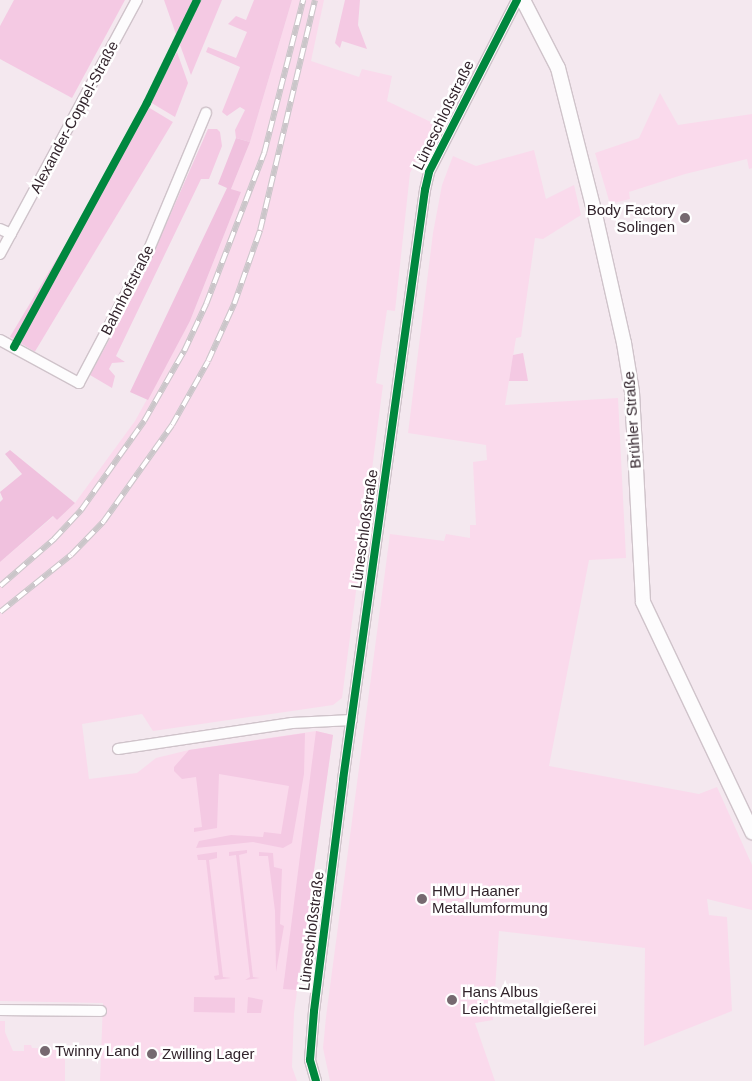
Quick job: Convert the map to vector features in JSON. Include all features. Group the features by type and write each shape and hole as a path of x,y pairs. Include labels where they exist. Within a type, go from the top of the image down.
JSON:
{"main road":[{"name":"Brühler Straße","path":"523,0 558,68 582,158 629,368 643,602 752,832"}],"street":[{"name":"Alexander-Coppel-Straße","path":"0,254 137,0"},
{"name":"Lüneschloßstraße","path":"316,1081 310,1060 312,1037 352,720 427,180 517,0"},
{"name":"Bahnhofstraße","path":"0,340 79,383 147,254 206,113"},
{"path":"0,229 11,234"},
{"path":"118,749 292,723 352,720"},
{"path":"0,1010 101,1011"}],"shaded area":[{"path":"14,0 125,0 72,98 0,59 0,26"},
{"path":"164,0 195,0 178,38 177,37"},
{"path":"200,0 222,0 191,75 180,45"},
{"path":"254,0 292,0 250,142 236,138 235,130 245,110 240,107 227,116 222,112 240,67 206,52 208,47 236,58 247,32 228,24 236,16 246,20"},
{"path":"292,0 324,0 311,61 359,77 362,69 392,76 387,101 435,124 410,173 395,311 387,310 376,383 383,385 342,698 333,705 153,731 142,714 82,724 89,779 137,773 156,758 189,750 316,731 333,735 294,1013 292,1067 297,1081 100,1081 103,1003 0,1001 0,562 54,516 57,520 75,503 135,421 190,321 241,192 231,189 250,142"},
{"path":"345,0 360,0 358,25 367,49 342,41 340,48 335,43"},
{"path":"177,52 188,83 175,117 150,102"},
{"path":"660,93 678,125 752,114 752,168 749,169 747,159 685,174 629,192 630,199 610,204 595,153 639,138"},
{"path":"148,107 173,122 35,352 10,337"},
{"path":"208,129 217,129 220,132 222,146 209,179 201,179 116,356 125,362 112,363 109,369 115,376 112,388 90,375 141,281"},
{"path":"236,138 250,142 231,189 241,192 190,321 148,400 130,392 227,188 218,184"},
{"path":"534,150 546,199 574,185 581,215 543,239 535,238 521,337 516,338 505,405 618,398 626,558 589,560 549,766 699,794 717,787 752,865 752,910 707,899 709,915 727,917 732,1011 644,1046 645,948 499,931 493,1020 475,1023 495,1081 330,1081 323,1048 326,1017 390,534 444,541 446,534 470,538 470,525 476,525 473,462 487,460 486,445 408,433 433,233 442,185 453,156 476,166"},
{"path":"523,353 528,381 509,381 513,355"},
{"path":"10,450 75,503 57,520 53,516 0,562 0,502 3,499 0,492 22,474 5,454"},
{"path":"316,731 333,735 297,990 283,989"},
{"path":"305,733 304,774 292,843 283,848 253,842 196,848 199,841 231,835 263,837 264,832 281,834 289,786 219,774 217,828 194,832 194,828 202,827 196,777 182,779 174,771 174,767 189,750"},
{"path":"247,850 247,853 239,855 253,977 260,978 245,980 250,977 236,855 229,856 229,852"},
{"path":"217,852 217,858 209,860 223,977 231,978 215,980 214,976 219,975 206,860 198,860 197,855"},
{"path":"259,852 273,853 274,867 282,869 280,924 284,926 276,972 275,911 268,856 259,856"},
{"path":"194,997 235,998 235,1013 194,1012"},
{"path":"248,997 263,1000 261,1013 247,1013"},
{"name":"Twinny Land","path":"0,1021 5,1021 5,1032 13,1051 24,1051 24,1045 31,1045 32,1048 65,1049 65,1081 0,1081"}],"railway":[{"path":"0,586 54,539 81,510 144,421 184,351 206,304 264,153 303,0"},
{"path":"0,612 71,555 103,522 172,425 208,361 234,304 260,230 315,0"}],"cycle path":[{"path":"14,347 147,103 197,0"},
{"path":"316,1081 310,1060 314,1011 343,780 425,190 429,172 517,0"}],"place":[{"name":"Body Factory Solingen","path":"685,218"},
{"name":"HMU Haaner Metallumformung","path":"422,899"},
{"name":"Hans Albus Leichtmetallgießerei","path":"452,1000"},
{"name":"Twinny Land","path":"45,1051"},
{"name":"Zwilling Lager","path":"152,1054"}]}
